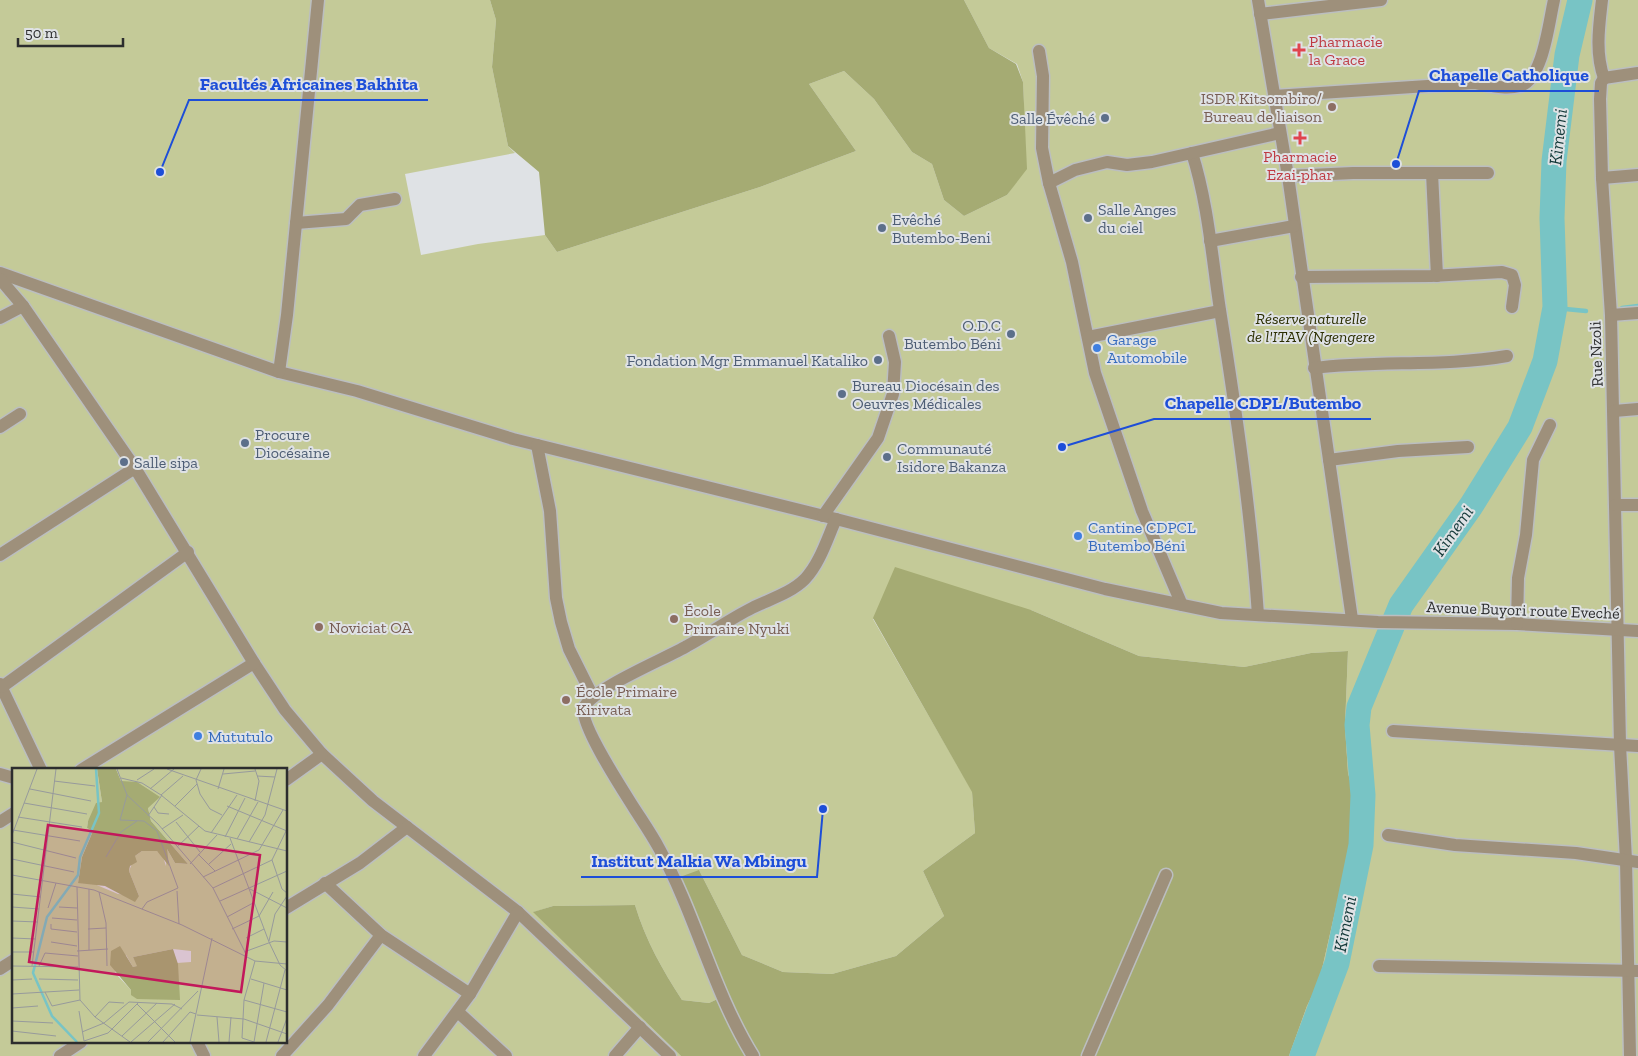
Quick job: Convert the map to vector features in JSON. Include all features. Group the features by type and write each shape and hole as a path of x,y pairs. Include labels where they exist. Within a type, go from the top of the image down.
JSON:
{"street":[{"path":"279,372 287,315 318,0"},
{"path":"1258,0 1288,176 1314,368 1352,619"},
{"path":"1260,14 1381,0"},
{"path":"1274,96 1474,84 1505,88 1522,86 1532,78 1540,63 1554,0"},
{"path":"1602,0 1599,28 1599,58 1604,78 1638,73"},
{"path":"1039,51 1044,89 1042,148 1049,183 1072,262 1095,373 1142,511 1182,606"},
{"name":"Rue Nzoli","path":"1604,78 1601,83 1600,99 1602,178 1611,315 1614,411 1620,745 1632,861 1633,971 1630,1056"},
{"path":"1049,183 1075,170 1107,162 1127,165 1152,162 1280,134"},
{"path":"1192,153 1199,179 1210,241 1253,541 1258,615"},
{"path":"1432,173 1437,276"},
{"path":"1288,176 1488,173"},
{"path":"1602,178 1638,175"},
{"path":"296,223 346,219 360,205 395,199"},
{"path":"1210,241 1294,226"},
{"path":"1301,277 1437,276 1488,272 1512,275 1515,285 1512,307"},
{"name":"Avenue Buyori route Eveché","path":"0,273 279,372 357,392 537,446 830,517 1030,570 1182,606 1221,613 1352,619 1378,622 1517,624 1638,630"},
{"path":"0,280 23,306 135,468 188,552 254,664 285,710 322,754 373,801 518,912 670,1056"},
{"path":"0,318 23,306"},
{"path":"1088,337 1220,311"},
{"path":"1611,315 1638,313"},
{"path":"753,1056 735,1027 660,850 603,757 585,720 583,711 586,704 593,697 752,608 778,597 804,580 814,568 830,517 878,438 893,394 895,362 888,336"},
{"path":"1314,368 1370,363 1472,362 1507,356"},
{"path":"1614,411 1638,409"},
{"path":"0,427 20,414"},
{"path":"1517,624 1518,578 1526,535 1533,460 1550,425"},
{"path":"537,446 550,511 556,598 561,622 569,650 593,697"},
{"path":"1329,460 1398,451 1468,447"},
{"path":"0,554 135,468"},
{"path":"1615,505 1638,505"},
{"path":"40,768 1,686 188,552"},
{"path":"84,768 254,664"},
{"path":"1393,731 1638,746"},
{"path":"288,779 322,754"},
{"path":"0,822 12,814"},
{"path":"288,907 360,862 407,828"},
{"path":"1388,835 1455,845 1567,852 1632,861"},
{"path":"1088,1056 1166,875"},
{"path":"325,883 381,935 470,994"},
{"path":"424,1056 470,994 518,912"},
{"path":"282,1056 328,1005 381,935"},
{"path":"0,969 12,961"},
{"path":"1379,966 1633,971"},
{"path":"458,1012 506,1056"},
{"path":"615,1056 640,1027"},
{"path":"60,1056 78,1044"},
{"path":"198,1044 204,1056"}],"green space":[{"name":"Réserve naturelle de l'ITAV (Ngengere","path":"0,0 490,0 496,20 492,67 508,146 515,153 405,174 421,255 478,244 545,235 557,252 760,187 856,151 809,84 844,71 874,99 912,152 932,164 944,200 964,216 1007,195 1026,168 1023,82 1017,64 989,48 964,0 1638,0 1638,1056 1289,1056 1307,1006 1319,982 1349,851 1353,792 1348,773 1345,726 1348,651 1311,653 1244,667 1139,656 1031,610 873,619 972,791 975,833 923,871 944,916 896,956 832,974 783,972 742,955 699,870 726,995 709,1003 682,1000 655,954 635,905 553,906 534,912 681,1056 0,1056"},
{"path":"490,0 964,0 989,48 1016,64 1023,82 1027,169 1007,195 964,216 944,200 932,164 912,152 874,99 844,71 809,84 856,151 760,187 557,252 545,235 539,172 508,146 492,67 496,20"},
{"path":"895,567 1031,610 1139,656 1244,667 1311,653 1348,651 1345,726 1348,773 1353,792 1349,851 1319,982 1307,1006 1289,1056 681,1056 533,912 553,906 635,905 655,954 682,1000 709,1003 726,995 680,877 699,870 742,955 783,972 832,974 896,956 944,916 923,871 975,833 972,792 873,618"}],"waterway":[{"name":"Kimemi","path":"1302,1056 1337,963 1361,845 1363,795 1357,725 1359,707 1401,605 1471,506 1520,427 1545,361 1555,307 1552,218 1554,161 1567,55 1580,0"},
{"path":"1622,308 1638,306"},
{"path":"1555,308 1586,311"}],"place":[{"name":"Pharmacie la Grace","path":"1299,50"},
{"name":"ISDR Kitsombiro/ Bureau de liaison","path":"1332,107"},
{"name":"Salle Évêché","path":"1105,118"},
{"name":"Pharmacie Ezai-phar","path":"1300,138"},
{"name":"Chapelle Catholique","path":"1396,164"},
{"name":"Facultés Africaines Bakhita","path":"160,172"},
{"name":"Salle Anges du ciel","path":"1088,218"},
{"name":"Evêché Butembo-Beni","path":"882,228"},
{"name":"O.D.C Butembo Béni","path":"1011,334"},
{"name":"Garage Automobile","path":"1097,348"},
{"name":"Fondation Mgr Emmanuel Kataliko","path":"878,360"},
{"name":"Bureau Diocésain des Oeuvres Médicales","path":"842,394"},
{"name":"Procure Diocésaine","path":"245,443"},
{"name":"Chapelle CDPL/Butembo","path":"1062,447"},
{"name":"Communauté Isidore Bakanza","path":"887,457"},
{"name":"Salle sipa","path":"124,462"},
{"name":"Cantine CDPCL Butembo Béni","path":"1078,536"},
{"name":"École Primaire Nyuki","path":"674,619"},
{"name":"Noviciat OA","path":"319,627"},
{"name":"École Primaire Kirivata","path":"566,700"},
{"name":"Mututulo","path":"198,736"},
{"name":"Institut Malkia Wa Mbingu","path":"823,809"}]}
